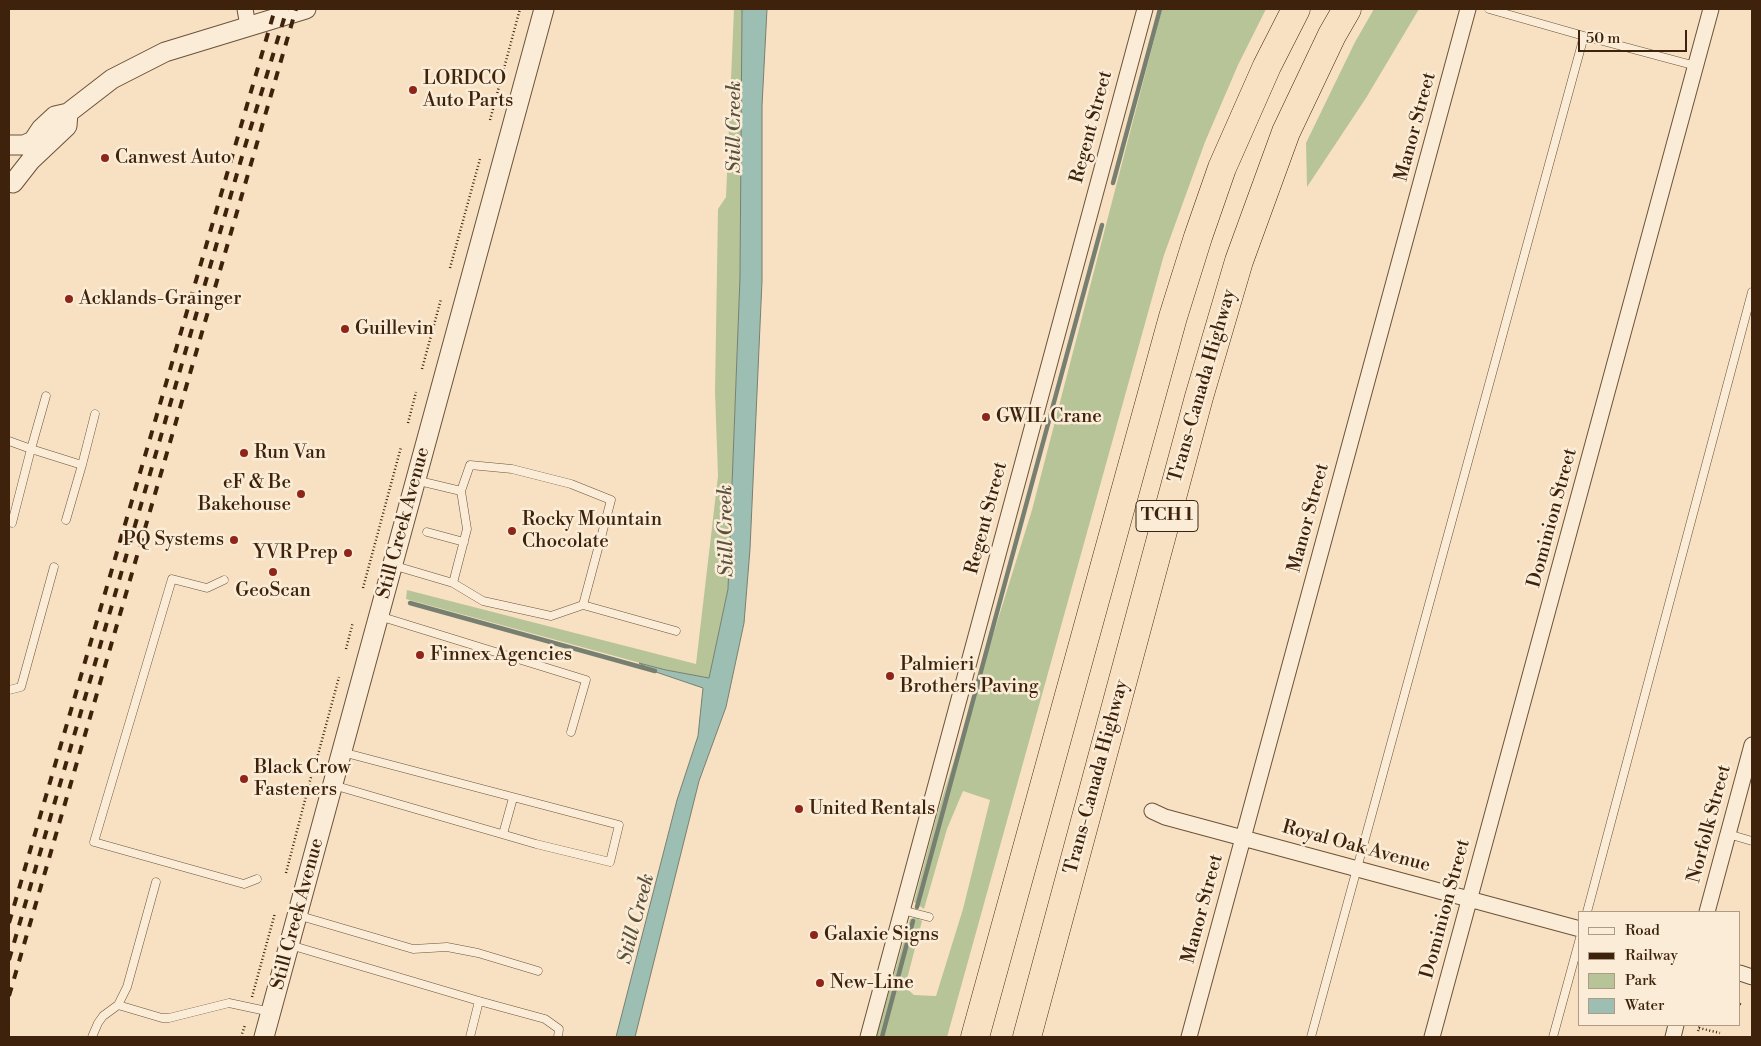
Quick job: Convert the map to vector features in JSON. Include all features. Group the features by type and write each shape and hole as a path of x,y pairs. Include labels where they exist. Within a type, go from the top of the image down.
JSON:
{"highway":[{"name":"TCH 1","path":"975,1037 1170,327 1198,237 1222,168 1267,66 1296,9"},
{"name":"Trans-Canada Highway","path":"1027,1037 1194,416 1238,261 1286,132 1332,35 1347,9"}],"street":[{"path":"11,185 16,174 17,164 9,146 24,145 33,141 40,129 55,116 68,113 112,79 165,52 247,17 306,9"},
{"name":"Still Creek Avenue","path":"264,1037 544,9"},
{"name":"Regent Street","path":"868,1037 1145,9"},
{"name":"Manor Street","path":"1189,1037 1468,9"},
{"name":"Dominion Street","path":"1432,1037 1711,9"},
{"path":"11,185 30,160 68,126 68,113"},
{"path":"9,132 25,135 40,129"},
{"name":"Norfolk Street","path":"1707,911 1752,745"},
{"name":"Royal Oak Avenue","path":"1152,810 1165,817 1578,928"}],"lane":[{"path":"1489,9 1696,66"},
{"path":"1311,1037 1584,36"},
{"path":"1587,911 1752,292"},
{"path":"12,523 46,396"},
{"path":"66,520 95,414"},
{"path":"9,441 82,465"},
{"path":"453,583 467,529 461,491 470,465 512,469 571,484 611,500 583,605"},
{"path":"415,480 461,491"},
{"path":"427,532 464,542"},
{"path":"392,565 453,583 482,601 551,616 583,605 676,632"},
{"path":"9,690 22,686 54,567"},
{"path":"224,580 207,588 172,579 94,842 244,884 257,879"},
{"path":"379,616 586,680 571,732"},
{"path":"333,785 503,834 610,862 619,825 342,752"},
{"path":"503,834 513,798"},
{"path":"1728,834 1752,841"},
{"path":"92,1037 98,1023 118,1005 127,987 156,882"},
{"path":"902,910 930,917"},
{"path":"297,915 413,949 447,947 478,953 538,971"},
{"path":"289,944 545,1019 559,1029 558,1037"},
{"path":"1553,1037 1578,945"},
{"path":"470,1037 479,1001"},
{"path":"118,1005 162,1018 169,1018 230,1003 271,1012"}],"path":[{"path":"490,120 520,9"},
{"path":"450,268 480,159"},
{"path":"422,369 441,299"},
{"path":"408,423 416,392"},
{"path":"363,588 401,447"},
{"path":"346,649 353,622"},
{"path":"316,762 338,678"},
{"path":"286,873 311,777"},
{"path":"252,998 275,912"},
{"path":"241,1037 245,1025"},
{"path":"1699,1028 1720,1033"}],"green space":[{"path":"734,9 742,9 740,277 728,589 709,678 666,670 406,599 407,590 696,664 718,476 715,392 718,209 726,197"},
{"path":"1162,9 1266,9 1238,65 1205,142 1164,255 947,1037 876,1037 910,919 916,917 922,921 905,987 914,995 936,996 963,909 990,800 963,791 947,829 924,909 914,902 937,815 1032,510"},
{"path":"1374,9 1419,9 1366,98 1307,187 1306,143 1355,42"}],"water":[{"path":"742,9 767,9 762,106 762,281 750,549 744,623 726,707 699,781 635,1037 616,1037 677,800 698,736 703,688 653,671 639,663 709,678 728,589 740,277"}],"waterway":[{"path":"1113,183 1160,9"},
{"path":"917,907 1102,225"},
{"path":"410,603 655,671"},
{"path":"882,1037 913,921"}],"railway":[{"path":"9,923 275,9"},
{"path":"9,960 243,153 287,9"},
{"path":"9,996 296,9"}],"place":[{"name":"LORDCO Auto Parts","path":"413,90"},
{"name":"Canwest Auto","path":"105,158"},
{"name":"Acklands-Grainger","path":"69,299"},
{"name":"Guillevin","path":"345,329"},
{"name":"GWIL Crane","path":"986,417"},
{"name":"Run Van","path":"244,453"},
{"name":"eF & Be Bakehouse","path":"301,494"},
{"name":"Rocky Mountain Chocolate","path":"512,531"},
{"name":"PQ Systems","path":"234,540"},
{"name":"YVR Prep","path":"348,553"},
{"name":"GeoScan","path":"273,572"},
{"name":"Finnex Agencies","path":"420,655"},
{"name":"Palmieri Brothers Paving","path":"890,676"},
{"name":"Black Crow Fasteners","path":"244,779"},
{"name":"United Rentals","path":"799,809"},
{"name":"Galaxie Signs","path":"814,935"},
{"name":"New-Line","path":"820,983"}],"water label":[{"name":"Still Creek","path":"735,127"},
{"name":"Still Creek","path":"727,531"},
{"name":"Still Creek","path":"637,919"}]}
